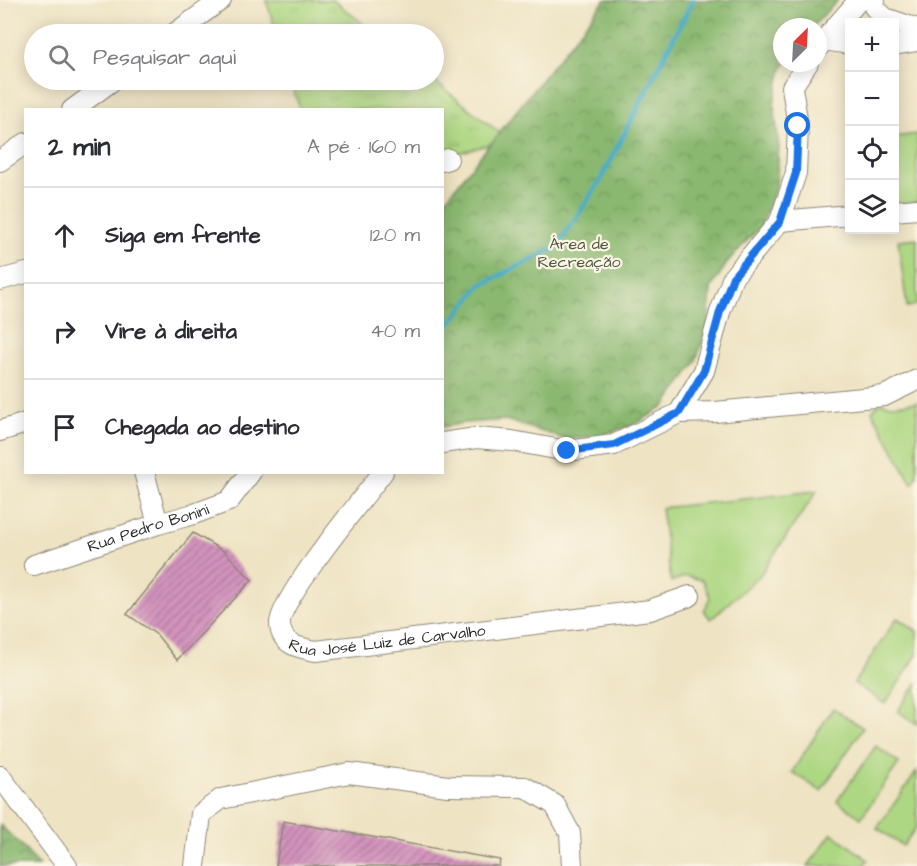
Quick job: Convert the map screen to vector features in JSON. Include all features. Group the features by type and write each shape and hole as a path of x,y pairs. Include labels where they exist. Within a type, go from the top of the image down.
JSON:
{"street":[{"path":"188,24 221,0"},
{"path":"827,37 859,0"},
{"path":"875,0 874,7 885,18 917,29"},
{"path":"899,44 917,41"},
{"path":"827,44 845,44"},
{"path":"679,413 704,371 720,312 733,277 780,222 796,173 798,126 792,87 802,72"},
{"path":"75,108 99,90"},
{"path":"0,161 24,144"},
{"path":"899,210 917,208"},
{"path":"780,222 845,215"},
{"path":"0,280 24,274"},
{"path":"444,443 476,438 512,441 567,451 614,445 679,413 715,412 884,396 917,380"},
{"path":"0,431 24,424"},
{"path":"145,474 158,524"},
{"name":"Rua Pedro Bonini","path":"34,565 229,501 249,474"},
{"name":"Rua José Luiz de Carvalho","path":"381,474 331,540 284,609 279,623 284,638 296,648 316,651 650,610 690,596"},
{"path":"195,866 201,813 221,799 349,773 447,786 525,787 555,805 570,833 572,866"},
{"path":"0,776 67,866"}],"green space":[{"path":"266,0 333,0 363,24 274,24"},
{"name":"Área de Recreação","path":"605,0 838,0 821,18 773,18 773,72 781,72 774,103 779,147 776,187 761,226 729,260 711,288 708,326 695,363 665,406 634,425 599,436 565,439 506,420 444,427 444,201"},
{"path":"444,89 500,133 491,144 444,157 444,108 300,108 293,90"},
{"path":"917,134 917,202 899,204 899,136"},
{"path":"917,238 917,305 907,307 898,240"},
{"path":"917,402 917,478 912,484 872,411 880,403 894,405"},
{"path":"817,491 760,575 711,619 704,611 710,597 702,580 686,576 671,582 661,508"},
{"path":"897,618 917,631 917,655 885,704 854,683"},
{"path":"917,683 917,724 898,711"},
{"path":"833,708 863,728 821,791 792,772"},
{"path":"876,746 899,763 861,818 837,801"},
{"path":"917,771 917,826 903,846 877,828"},
{"path":"0,825 22,846 39,866 0,866"},
{"path":"832,833 868,860 863,866 808,866"}],"building":[{"path":"193,533 225,552 252,580 177,660 157,635 127,614"},
{"path":"283,821 500,860 499,866 276,866"}],"waterway":[{"path":"444,331 481,285 557,247 600,181 693,0"}],"route":[{"path":"567,451 614,445 679,413 704,371 720,312 733,277 780,222 796,173 798,126"}]}
